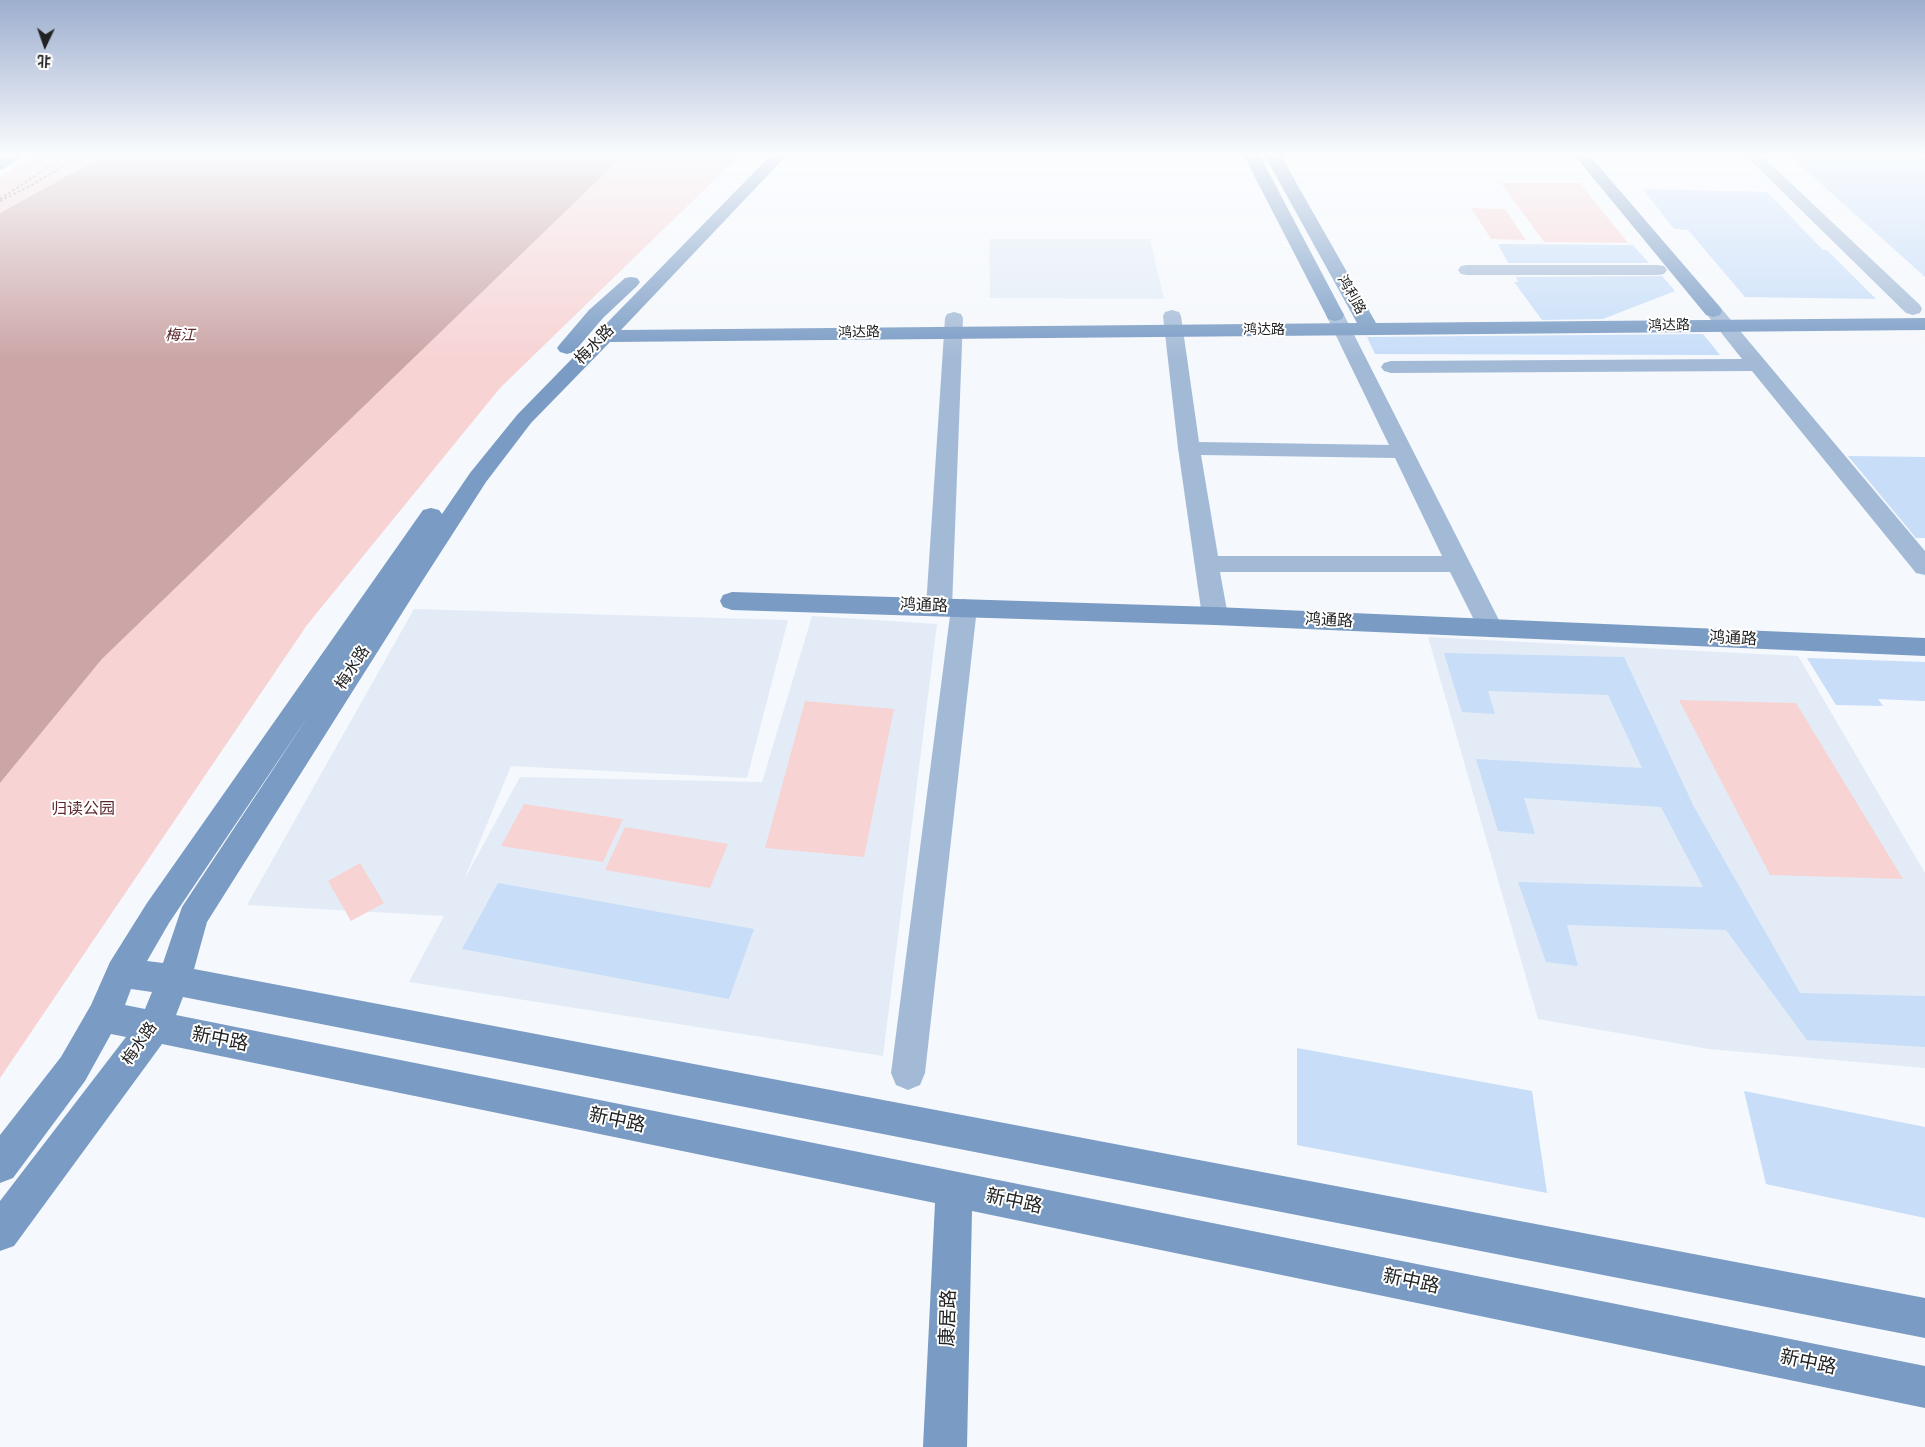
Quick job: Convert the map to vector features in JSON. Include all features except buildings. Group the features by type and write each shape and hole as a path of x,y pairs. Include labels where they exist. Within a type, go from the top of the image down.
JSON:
{"main road":[{"name":"梅水路","path":"0,1165 72,1069 103,1016 122,973 164,905 403,555 471,460 514,405 596,314 693,224"},
{"name":"梅水路","path":"0,1232 154,1027 174,980 193,917 478,478 524,419 713,224"},
{"name":"鸿利路","path":"1287,224 1339,322"},
{"name":"鸿利路","path":"1311,224 1366,322"},
{"path":"1639,224 1719,318"},
{"name":"鸿达路","path":"610,328 1366,322 1921,314"},
{"name":"鸿通路","path":"732,601 1214,616 1925,647"},
{"path":"122,973 174,980 1925,1318"},
{"name":"新中路","path":"103,1016 1925,1387"},
{"name":"康居路","path":"944,1447 954,1189"}],"street":[{"path":"1825,224 1921,314"},
{"path":"1468,270 1658,270"},
{"path":"1719,318 1925,567"},
{"path":"1339,322 1490,628"},
{"path":"1172,323 1188,448 1214,616"},
{"path":"908,1073 952,607 954,325"},
{"path":"1391,367 1758,365"},
{"path":"1188,448 1403,452"},
{"path":"1207,564 1458,564"}],"shaded area":[{"path":"989,239 1150,239 1164,299 990,298"},
{"path":"414,609 788,620 747,778 511,766 463,882 520,777 762,782 812,616 937,624 883,1056 409,982 444,916 247,905"},
{"path":"1428,637 1798,656 1925,873 1925,1068 1709,1049 1538,1019"}],"green space":[{"name":"归读公园","path":"553,224 669,224 500,388 307,625 0,1078 0,783 102,659"},
{"path":"1481,224 1515,224 1526,240 1491,239"},
{"path":"1531,224 1612,224 1628,243 1544,242"},
{"path":"1679,700 1796,703 1903,879 1770,875"},
{"path":"805,701 894,709 864,857 765,848"},
{"path":"524,804 623,819 603,862 501,846"},
{"path":"625,827 728,844 710,888 605,870"},
{"path":"360,863 384,903 351,921 328,881"}],"water":[{"name":"梅江","path":"0,224 553,224 102,659 0,783"}]}
